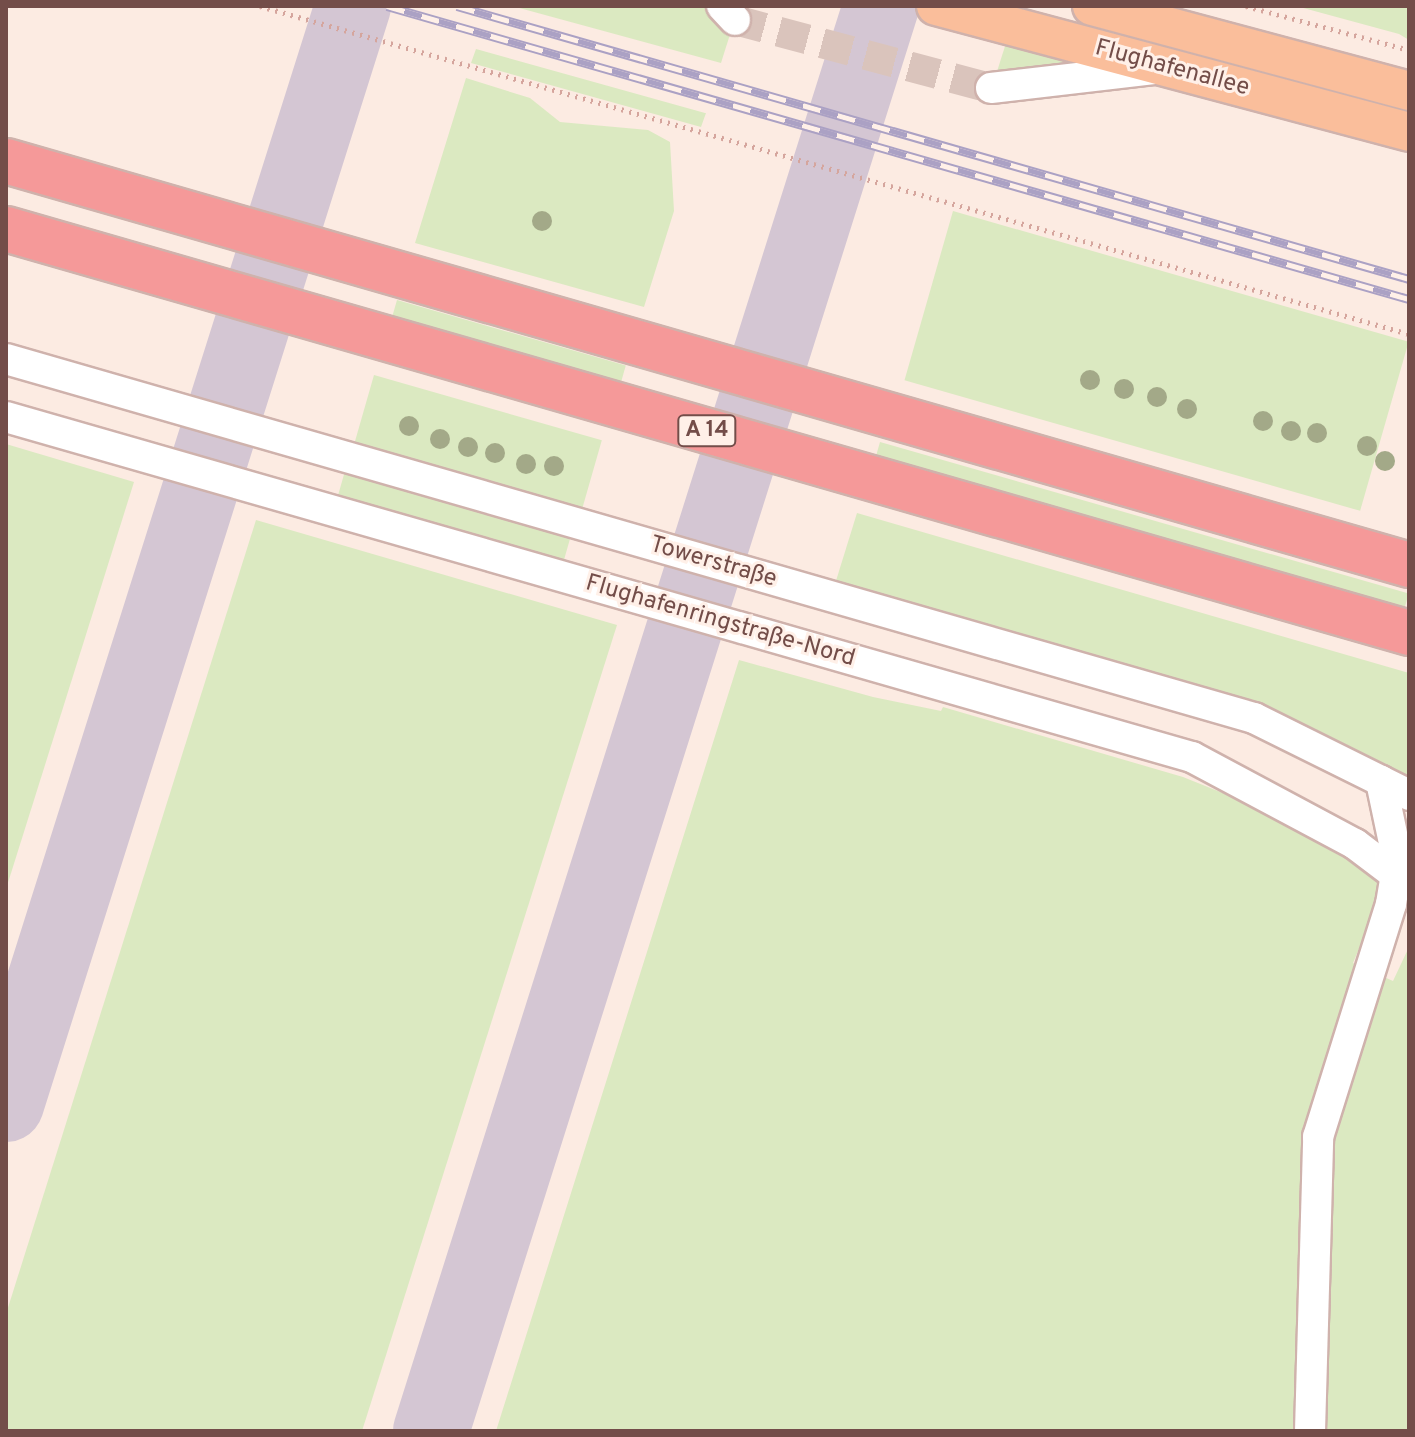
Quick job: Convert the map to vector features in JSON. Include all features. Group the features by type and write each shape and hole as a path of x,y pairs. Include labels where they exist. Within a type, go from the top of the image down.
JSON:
{"highway":[{"path":"6,161 1409,565"},
{"name":"A 14","path":"6,229 1409,633"}],"main road":[{"name":"Flughafenallee","path":"936,6 1409,132"},
{"name":"Flughafenallee","path":"1092,6 1409,91"}],"street":[{"path":"991,88 1167,68"},
{"name":"Towerstraße","path":"6,359 1254,718 1409,795"},
{"name":"Flughafenringstraße-Nord","path":"6,417 1192,757 1355,844 1403,880"},
{"path":"1310,1431 1318,1137 1403,880 1381,781"}],"path":[{"path":"260,6 1409,334"},
{"path":"1246,6 1409,50"}],"green space":[{"path":"512,6 713,6 732,28 721,63"},
{"path":"1296,6 1409,6 1409,40 1399,34"},
{"path":"1006,43 1098,68 994,81"},
{"path":"476,49 706,113 701,127 471,63"},
{"path":"466,78 530,98 560,122 648,130 670,142 674,211 644,307 415,243"},
{"path":"953,211 1409,342 1360,511 904,380"},
{"path":"397,300 626,366 621,383 392,317"},
{"path":"374,375 602,440 582,510 354,444"},
{"path":"880,442 1409,594 1404,609 876,457"},
{"path":"6,444 134,482 6,889"},
{"path":"345,471 571,536 564,561 338,496"},
{"path":"857,513 1409,673 1409,780 835,584"},
{"path":"256,520 617,625 362,1431 6,1431 6,1314"},
{"path":"739,660 873,697 941,711 943,707 1183,777 1265,810 1380,878 1385,887 1353,963 1393,981 1409,947 1409,1431 496,1431"}],"taxiway":[{"path":"6,1104 353,6"},
{"path":"431,1431 881,6"}],"tunnel":[{"path":"735,20 991,88"}],"railway":[{"path":"387,6 1409,299"},
{"path":"457,6 1409,279"}]}
